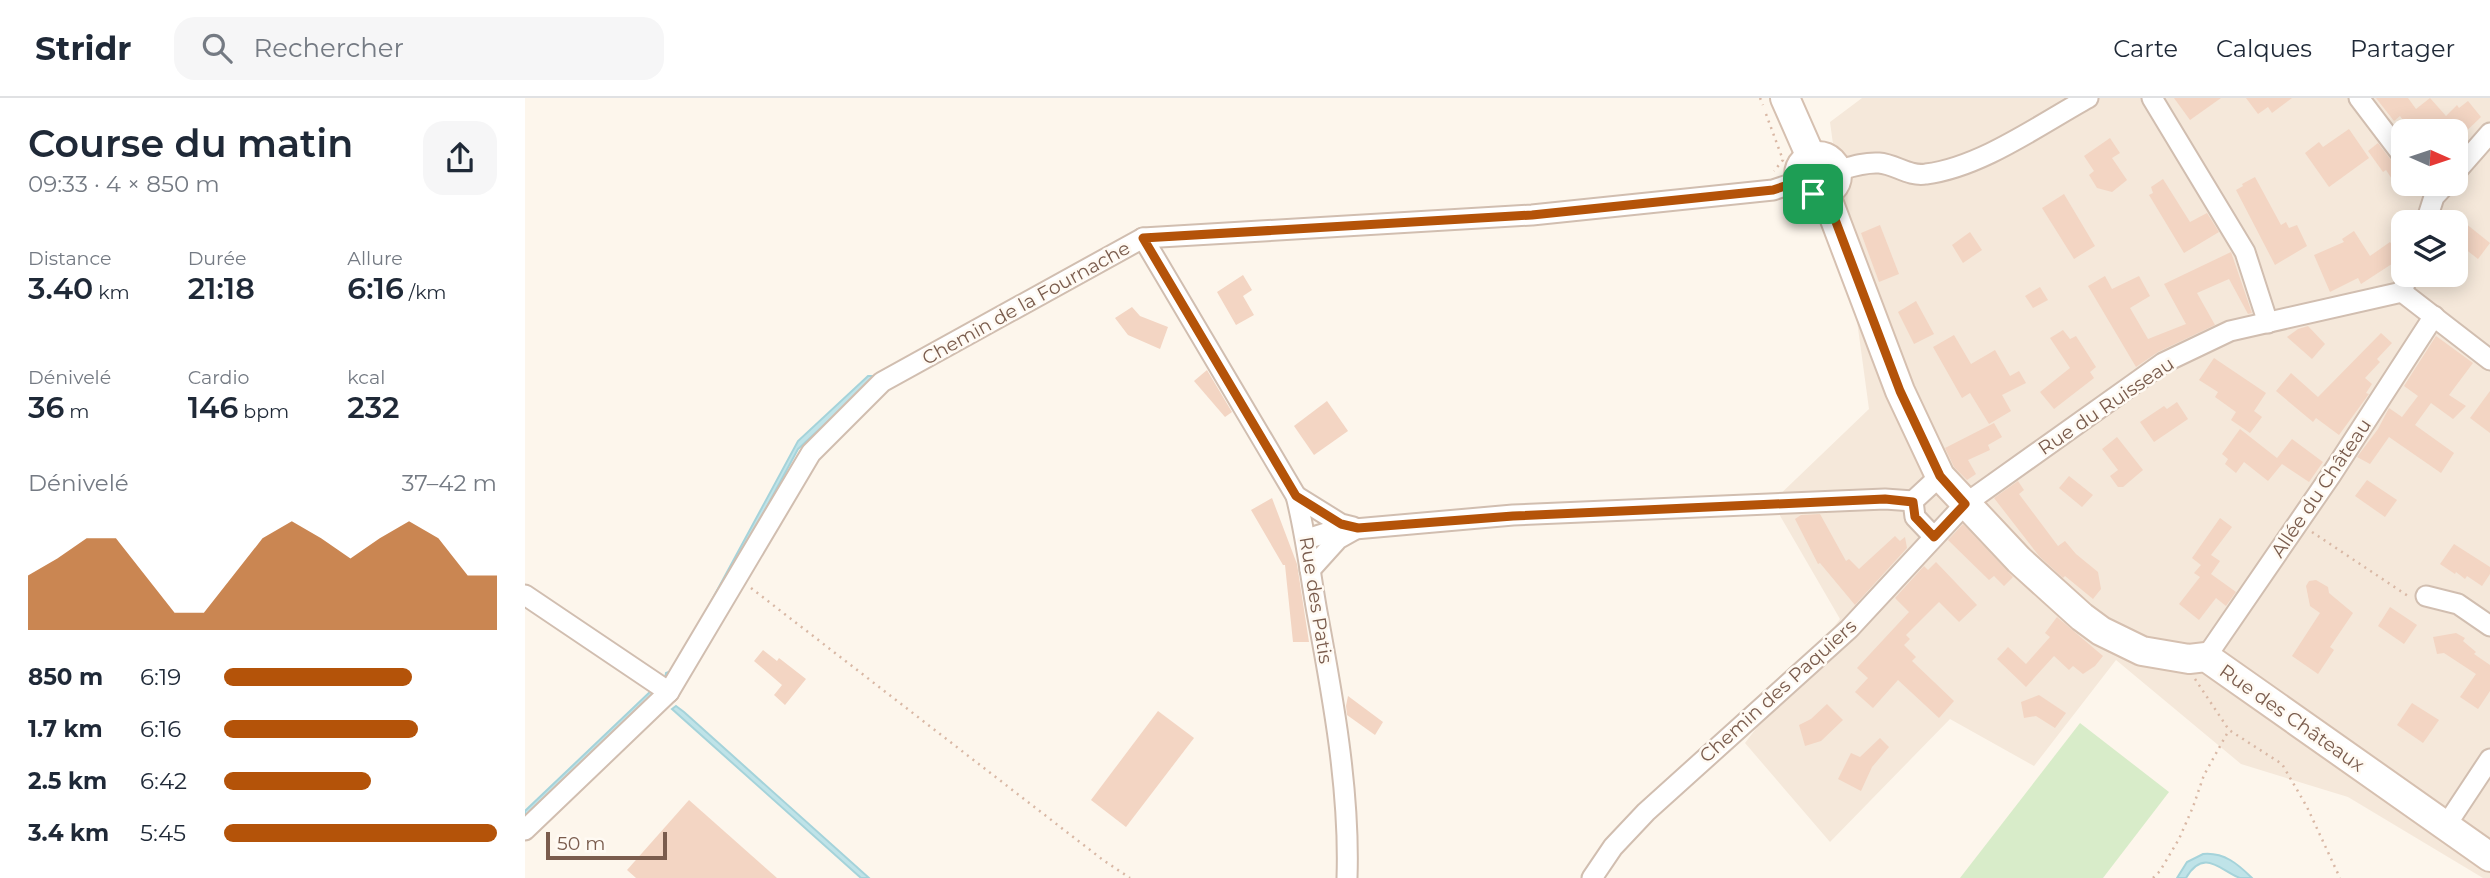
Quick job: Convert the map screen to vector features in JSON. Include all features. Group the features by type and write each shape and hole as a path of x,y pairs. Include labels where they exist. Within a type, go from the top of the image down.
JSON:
{"street":[{"path":"1785,98 1805,169 1807,191 1813,194 1864,164 1879,163 1922,175 1937,172 1988,154 2088,98"},
{"path":"2152,98 2245,252 2268,323"},
{"path":"2359,98 2391,140"},
{"path":"2468,159 2490,134"},
{"name":"Chemin de la Fournache","path":"525,830 669,692 811,453 882,382 1143,238 1532,215 1773,190 1805,169"},
{"name":"Rue des Châteaux","path":"1831,182 1900,391 1940,476 2019,560 2081,617 2101,631 2142,651 2189,659 2206,657 2490,857"},
{"name":"Rue des Patis","path":"1143,238 1296,496 1307,539 1333,701 1343,787 1347,878"},
{"name":"Rue du Ruisseau","path":"1965,504 2163,363 2230,331 2268,323 2391,287"},
{"path":"2409,287 2434,316 2490,360"},
{"name":"Allée du Château","path":"2206,657 2331,475 2434,316"},
{"path":"1913,502 1940,476"},
{"path":"1296,496 1341,524 1358,528"},
{"path":"1307,539 1332,531 1358,528 1540,514 1885,499 1913,502"},
{"path":"1913,502 1915,517 1934,537"},
{"name":"Chemin des Paquiers","path":"1592,878 1613,847 1646,812 1849,629 1965,504"},
{"path":"1310,570 1338,539 1358,528"},
{"path":"525,595 669,692"},
{"path":"2426,596 2458,604 2490,626"},
{"path":"2445,827 2490,759"}],"path":[{"path":"1760,98 1783,160 1771,175 1773,190"},
{"path":"2298,522 2408,597 2426,596"},
{"path":"737,577 1103,860 1130,878"},
{"path":"2206,657 2195,681 2229,730 2282,764 2307,807 2340,878"},
{"path":"2153,878 2179,839 2204,775 2229,730"}],"shaded area":[{"path":"1862,98 2490,98 2490,878 2483,878 2348,797 2241,764 2116,660 2034,766 1950,719 1830,842 1745,743 1840,619 1772,502 1869,409 1830,122"}],"green space":[{"path":"2080,723 2169,792 2103,878 1960,878"}],"water":[{"path":"868,376 877,376 798,449 676,675 665,678 666,673 674,670 798,441"},
{"path":"655,687 655,699 525,823 525,811"},
{"path":"676,706 869,878 861,878 672,709"},
{"path":"2203,854 2218,855 2230,860 2252,878 2240,878 2206,863 2199,864 2186,878 2177,878 2187,862"}],"building":[{"path":"2174,98 2221,98 2190,120"},
{"path":"2246,98 2292,98 2272,113 2268,107 2258,114"},
{"path":"2376,98 2408,98 2416,109 2430,98 2446,116 2457,105 2459,108 2468,101 2481,117 2468,130 2468,119 2402,119 2400,116 2392,119"},
{"path":"2349,129 2369,158 2329,187 2305,153 2319,142 2323,147"},
{"path":"2110,138 2120,153 2112,158 2127,180 2112,192 2097,188 2089,175 2094,171 2084,156"},
{"path":"2378,143 2391,160 2391,178 2386,170 2383,172 2368,151"},
{"path":"2255,177 2281,225 2286,222 2289,228 2297,225 2307,246 2275,265 2236,190"},
{"path":"2163,179 2190,222 2207,213 2219,232 2184,253 2149,195 2153,193 2151,187"},
{"path":"2064,194 2095,246 2074,259 2042,208"},
{"path":"1880,225 1899,274 1879,282 1861,233"},
{"path":"2468,225 2490,243 2478,259 2468,251"},
{"path":"2354,231 2370,256 2390,242 2391,264 2361,284 2358,278 2330,292 2314,255 2344,242 2342,239"},
{"path":"1970,232 1982,250 1963,263 1952,245"},
{"path":"2231,252 2252,313 2248,314 2229,279 2197,293 2215,325 2158,352 2136,367 2088,286 2105,276 2112,289 2139,276 2150,296 2130,308 2148,339 2186,324 2164,284"},
{"path":"1243,275 1252,290 1243,296 1254,315 1236,325 1217,292"},
{"path":"2040,287 2048,300 2033,308 2025,296"},
{"path":"1916,301 1934,334 1914,344 1898,312"},
{"path":"1132,307 1140,316 1168,327 1160,349 1128,335 1115,318"},
{"path":"2308,326 2325,344 2312,359 2287,337"},
{"path":"2063,330 2070,339 2076,336 2096,367 2090,372 2094,378 2054,409 2040,392 2070,368 2050,338"},
{"path":"2381,333 2392,343 2377,359 2380,362 2365,378 2372,384 2366,393 2369,394 2339,435 2316,418 2313,422 2276,391 2291,373 2318,397"},
{"path":"1954,335 1971,364 1995,350 2010,376 2019,371 2026,383 2002,395 2011,411 1989,424 1970,393 1962,398 1933,347"},
{"path":"2436,336 2473,363 2449,395 2466,406 2453,419 2431,403 2415,425 2454,453 2441,473 2389,437 2370,464 2357,457 2378,429 2389,408 2402,417 2418,396 2404,386"},
{"path":"2214,358 2266,393 2254,411 2262,417 2250,433 2231,420 2236,412 2215,397 2218,392 2199,380"},
{"path":"1207,370 1232,412 1225,417 1194,381"},
{"path":"2490,391 2490,433 2470,418"},
{"path":"1327,401 1348,431 1314,455 1294,426"},
{"path":"2177,402 2188,419 2154,442 2140,422 2164,406 2167,409"},
{"path":"1994,423 2002,437 1988,445 1990,450 1968,460 1976,474 1967,480 1954,467 1945,448"},
{"path":"2240,429 2277,458 2292,439 2323,462 2309,482 2282,464 2268,481 2244,462 2236,473 2225,464 2228,459 2222,454"},
{"path":"2117,437 2143,470 2123,487 2118,487 2110,476 2118,470 2102,449"},
{"path":"2069,476 2093,495 2082,507 2059,488"},
{"path":"2367,480 2397,500 2385,517 2355,496"},
{"path":"2018,481 2024,490 2019,494 2058,546 2065,541 2098,572 2101,589 2093,599 2065,576 2063,578 2039,556 1994,498"},
{"path":"1272,498 1297,564 1309,642 1293,642 1285,565 1251,510"},
{"path":"1820,514 1846,561 1849,559 1859,569 1895,536 1900,541 1905,537 1907,548 1855,605 1820,563 1818,564 1795,519 1801,515"},
{"path":"2220,518 2232,527 2211,555 2220,561 2211,574 2236,592 2226,606 2216,598 2199,620 2179,604 2200,577 2194,573 2201,565 2192,558"},
{"path":"1963,524 2013,577 2004,586 1994,576 1989,580 1948,540"},
{"path":"2454,544 2490,567 2490,574 2482,586 2440,564"},
{"path":"1936,562 1977,605 1959,622 1939,602 1906,635 1910,639 1904,645 1916,657 1912,661 1954,701 1939,718 1898,680 1873,708 1855,692 1868,678 1857,668 1909,612 1895,598 1924,566 1928,570"},
{"path":"2316,580 2328,587 2329,593 2353,613 2330,647 2334,650 2318,674 2292,656 2320,613 2310,606 2306,586 2309,581"},
{"path":"2390,607 2417,625 2404,644 2378,626"},
{"path":"2057,617 2103,656 2083,674 2073,666 2069,670 2054,656 2026,687 1997,659 2008,647 2026,664 2050,637 2045,633"},
{"path":"2456,633 2465,638 2463,641 2476,652 2474,654 2490,665 2490,691 2478,709 2460,697 2476,674 2444,653 2437,654 2433,637"},
{"path":"763,650 777,661 779,658 806,679 785,705 774,695 782,685 754,661"},
{"path":"2039,695 2066,713 2055,728 2036,716 2024,718 2021,702"},
{"path":"1348,696 1383,722 1375,735 1347,715"},
{"path":"2412,703 2439,720 2423,743 2397,725"},
{"path":"1827,704 1843,720 1821,741 1805,746 1799,725 1811,719"},
{"path":"1158,711 1194,738 1126,827 1091,800"},
{"path":"1880,738 1889,747 1872,767 1861,791 1838,779 1851,753 1860,757"},
{"path":"689,800 777,878 636,878 627,870"}],"route":[{"path":"1800,181 1807,191 1813,194 1825,193 1900,391 1940,476 1965,504 1934,537 1915,517 1913,502 1885,499 1513,516 1358,528 1341,524 1296,496 1143,238 1532,215 1773,190 1800,181"}]}
